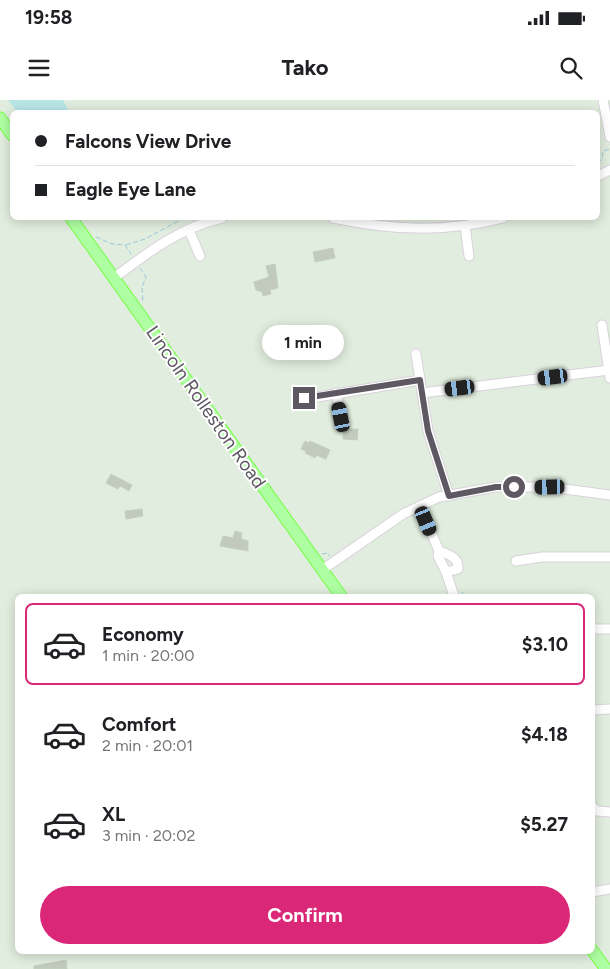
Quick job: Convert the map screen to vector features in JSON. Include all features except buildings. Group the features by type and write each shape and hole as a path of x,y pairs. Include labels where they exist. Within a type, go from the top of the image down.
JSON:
{"main road":[{"path":"0,118 10,132"},
{"name":"Lincoln Rolleston Road","path":"72,220 340,594"},
{"path":"595,954 606,969"}],"street":[{"path":"603,100 610,137"},
{"path":"114,278 155,248 189,230 216,220"},
{"path":"343,220 367,225 408,229 465,226 494,220"},
{"path":"465,226 469,256"},
{"path":"189,230 200,256"},
{"path":"422,393 609,374 602,325"},
{"path":"416,354 428,431 449,496"},
{"path":"304,398 420,380"},
{"path":"336,393 341,417"},
{"path":"322,570 403,514 439,497 496,487 550,487 610,495"},
{"path":"420,506 439,551 438,556 453,594"},
{"path":"439,551 454,557 458,565 458,569 446,572"},
{"path":"516,562 542,557 610,557"},
{"path":"595,630 610,629"},
{"path":"595,710 610,709"},
{"path":"595,809 597,811 610,812"},
{"path":"595,892 610,889"}],"path":[{"path":"600,161 603,151 610,149"},
{"path":"92,234 112,244 124,245 145,239 180,220"},
{"path":"124,245 132,255"}],"shaded area":[{"path":"8,100 63,100 68,110 16,110"}],"route":[{"path":"304,398 420,380 428,431 449,496 496,487 514,487"}]}
